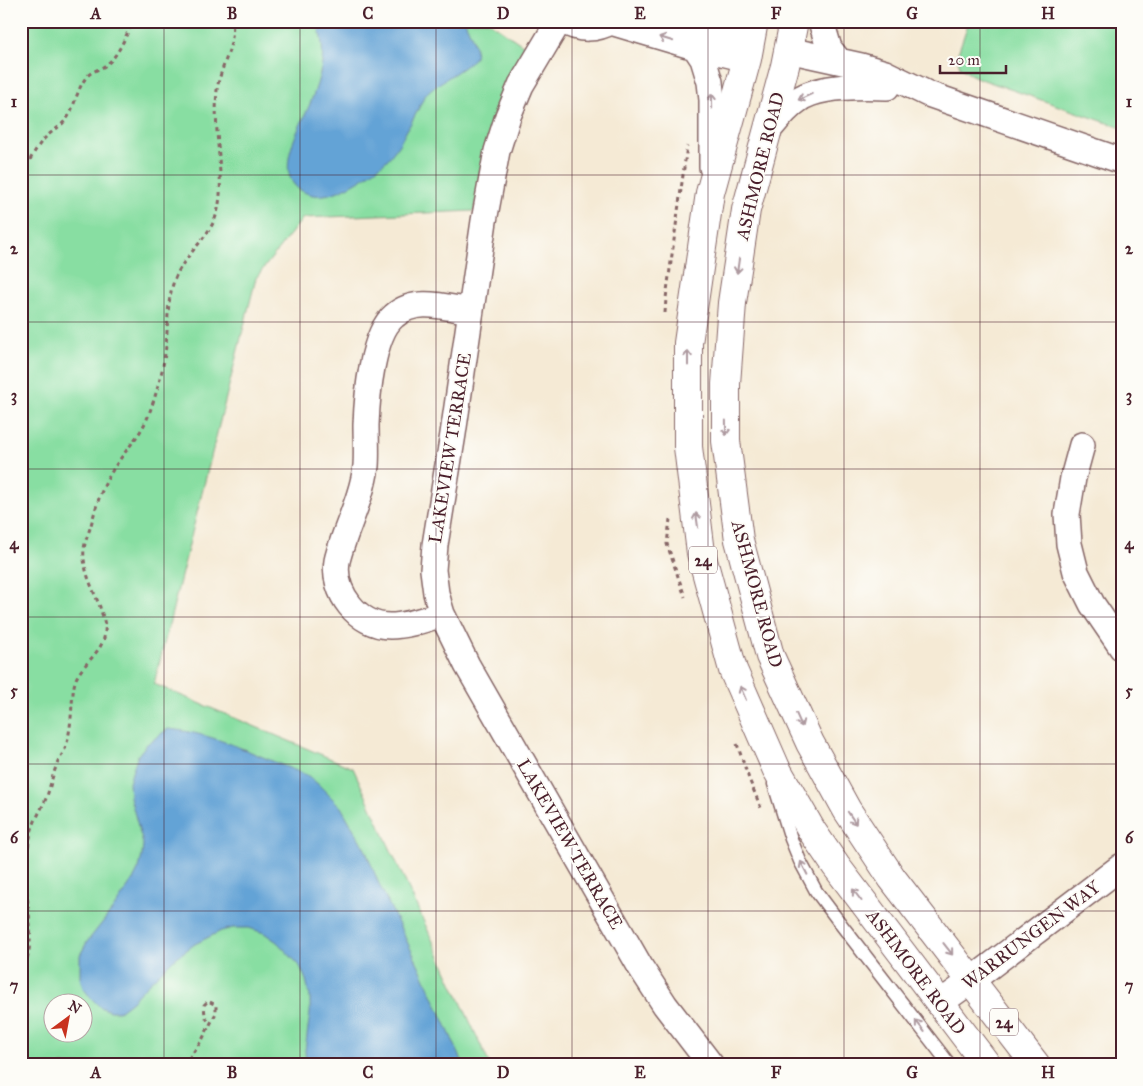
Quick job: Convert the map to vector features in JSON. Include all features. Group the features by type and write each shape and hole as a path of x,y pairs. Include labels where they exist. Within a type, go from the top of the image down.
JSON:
{"main road":[{"name":"ASHMORE ROAD","path":"794,21 787,58 746,210 732,303 726,384 726,440 739,540 770,656 810,743 847,810 892,878 1036,1065"},
{"path":"751,40 787,58"},
{"name":"ASHMORE ROAD","path":"751,40 710,193 688,343 688,447 702,553 733,670 776,768 821,845 987,1065"}],"street":[{"name":"LAKEVIEW TERRACE","path":"559,21 521,85 506,124 494,165 434,545 436,594 442,614 467,665 641,968 665,1005 711,1065"},
{"path":"564,21 574,26 589,29 611,22 695,47 751,40"},
{"path":"684,21 751,40"},
{"path":"821,21 829,48 839,61"},
{"path":"695,47 703,60 710,82 712,100 712,185"},
{"path":"787,58 839,61 885,73 928,94 1122,161"},
{"path":"787,58 858,82 928,94"},
{"path":"768,131 793,104 808,95 843,88 887,87"},
{"path":"442,614 393,626 370,621 352,609 344,596 338,584 337,563 364,478 369,393 377,348 384,330 395,314 413,306 426,304 470,311"},
{"path":"1082,445 1073,478 1067,514 1069,544 1076,572 1092,604 1122,648"},
{"name":"WARRUNGEN WAY","path":"940,1003 1122,866"}],"lane":[{"path":"759,731 790,839 816,891 950,1065"}],"path":[{"path":"21,173 45,137 58,128 66,119 86,78 96,70 107,65 113,58 133,21"},
{"path":"21,973 29,954 31,936 31,919 26,884 26,865 31,830 65,748 71,719 73,689 77,678 102,642 106,632 104,618 85,566 84,549 101,492 110,473 134,442 149,414 163,363 168,305 178,271 214,221 219,205 220,174 216,103 221,72 232,41 232,21"},
{"path":"184,1065 197,1048 216,1013 216,1005 208,1001 204,1005 205,1016 210,1024"},
{"path":"90,1065 104,1063 126,1065"}],"green space":[{"path":"21,21 488,21 527,48 496,110 483,160 474,211 303,218 256,278 154,684 353,768 490,1065 21,1065"},
{"path":"969,21 1122,21 1122,128 968,73 960,67 957,56"}],"water":[{"path":"317,21 465,21 476,53 473,60 428,92 400,143 386,161 370,174 339,191 318,195 309,194 298,188 291,180 288,169 296,134 312,98 322,67 322,47"},
{"path":"168,729 204,735 307,775 341,807 365,849 379,884 464,1065 306,1065 305,1050 310,1013 310,997 306,980 300,966 277,942 264,933 249,928 233,928 221,931 195,944 173,960 132,1001 119,1011 110,1011 100,1007 92,999 92,994 88,994 83,988 80,978 80,955 87,942 133,880 139,868 143,844 130,797 129,783 138,755 147,744"}]}
